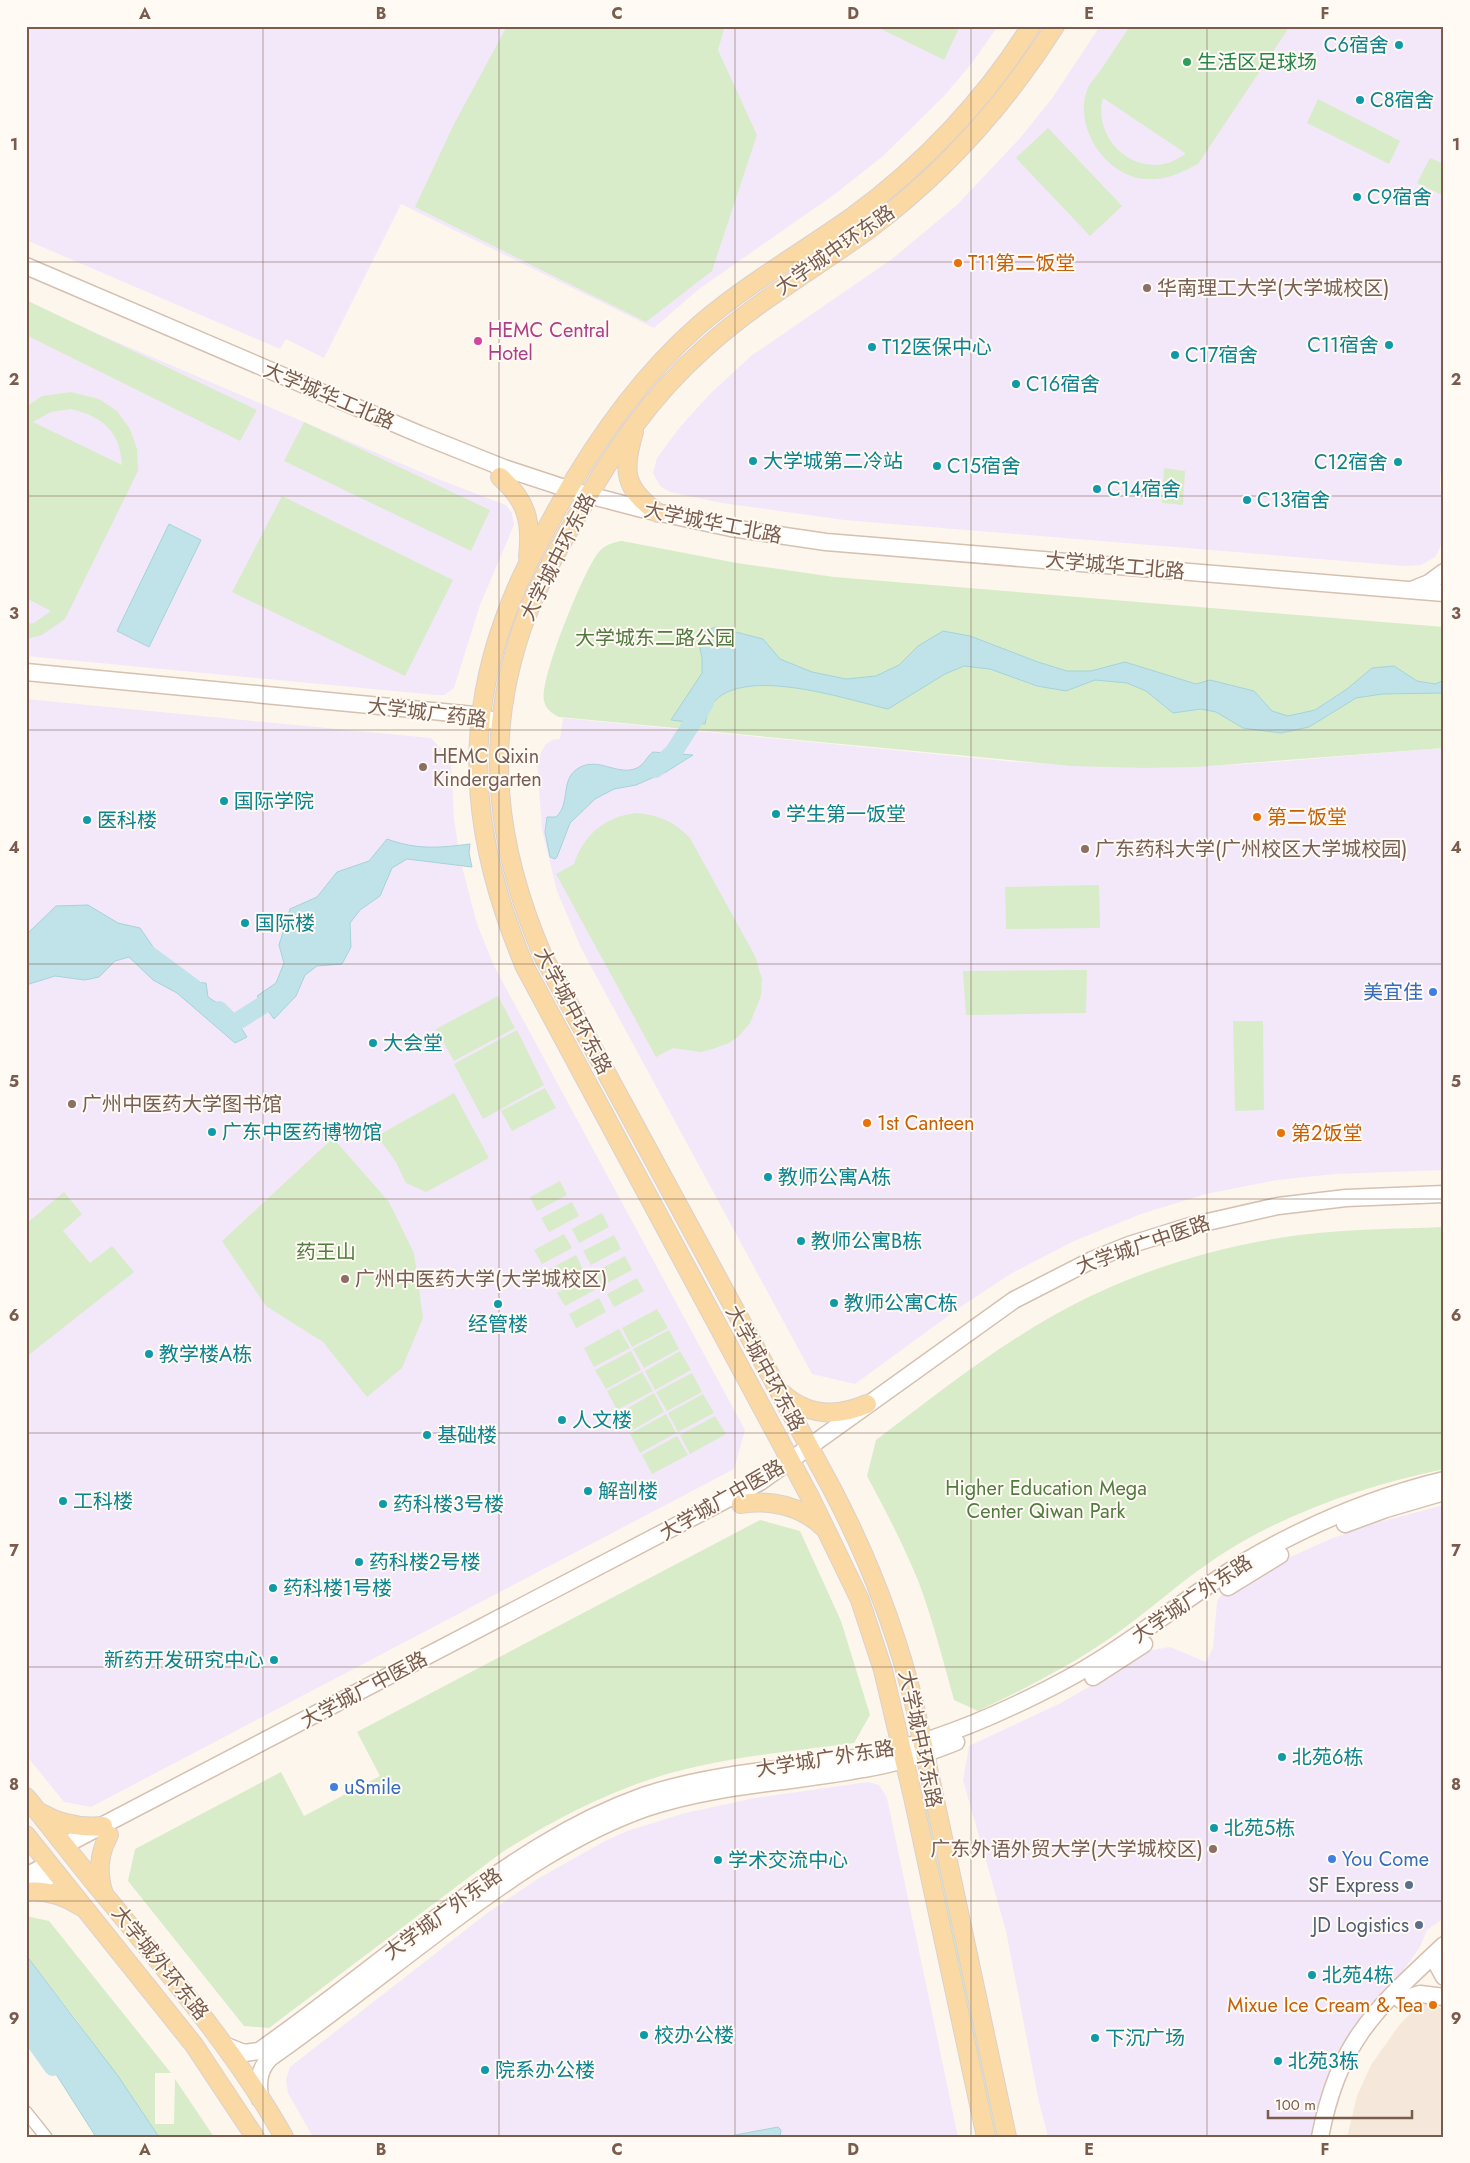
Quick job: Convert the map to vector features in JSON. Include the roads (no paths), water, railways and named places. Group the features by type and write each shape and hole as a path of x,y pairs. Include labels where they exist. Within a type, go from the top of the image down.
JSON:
{"main road":[{"name":"大学城中环东路","path":"986,2137 903,1754 883,1670 868,1619 849,1574 793,1465 519,953 498,896 484,840 479,787 481,721 488,677 500,630 526,567 566,493 615,416 664,359 688,335 731,300 854,215 900,179 970,109 1002,68 1031,26"},
{"name":"大学城中环东路","path":"1007,2137 905,1665 881,1593 849,1521 546,963 517,890 502,823 499,781 501,723 508,683 522,629 540,584 586,499 639,418 679,373 726,329 769,296 866,231 926,182 985,122 1018,80 1055,26"},
{"name":"大学城华工北路","path":"26,266 446,446 566,493"},
{"name":"大学城华工北路","path":"26,277 436,452 500,477 566,493 640,519 703,533 824,552 1444,603"},
{"path":"639,418 628,456 627,478 639,497 658,513"},
{"path":"500,477 519,496 527,515 529,540 526,567"},
{"name":"大学城华工北路","path":"586,499 731,528 834,543 1444,593"},
{"path":"1409,590 1429,584 1444,572"},
{"name":"大学城广药路","path":"26,672 501,723"},
{"name":"大学城广药路","path":"26,683 481,721"},
{"name":"大学城广中医路","path":"811,1452 867,1404 1014,1300 1064,1273 1114,1251 1210,1220 1278,1206 1346,1198 1444,1194"},
{"name":"大学城广中医路","path":"106,1830 741,1504 811,1452 954,1353 1019,1309 1068,1282 1117,1260 1213,1230 1280,1216 1360,1207 1444,1204"},
{"path":"775,1386 792,1402 816,1412 843,1412 867,1404"},
{"name":"大学城广中医路","path":"68,1850 793,1465"},
{"name":"大学城广外东路","path":"923,1748 1059,1684 1103,1658 1245,1562 1303,1531 1378,1499 1444,1480"},
{"name":"大学城广外东路","path":"260,2099 260,2074 270,2058 501,1886 570,1841 619,1819 693,1795 747,1784 863,1770 903,1754 1021,1715 1088,1680 1243,1577 1301,1544 1353,1520 1444,1492"},
{"path":"741,1504 768,1502 786,1505 808,1516 828,1532"},
{"name":"大学城广外东路","path":"224,2045 244,2053 259,2051 493,1875 540,1844 590,1817 642,1797 690,1782 746,1772 860,1757 903,1754"},
{"path":"32,1803 53,1819 73,1825 106,1830 105,1844 100,1860 100,1877 104,1895"},
{"name":"大学城外环东路","path":"32,1803 104,1895 176,1982 224,2045 284,2137"},
{"name":"大学城外环东路","path":"26,1835 194,2045 255,2137"},
{"path":"26,1876 53,1868"},
{"path":"26,1890 53,1868"},
{"path":"26,1890 58,1896 87,1910"},
{"path":"1330,2137 1342,2091 1353,2063 1375,2029 1442,1959"},
{"path":"1320,2137 1331,2087 1344,2058 1359,2033 1380,2006 1442,1959"},
{"path":"1401,2000 1420,1994 1434,1994 1444,1997"}],"street":[{"path":"26,2112 46,2137"}],"water":[{"path":"169,524 201,540 149,647 117,631"},
{"path":"716,627 763,639 780,659 812,672 846,679 876,676 899,665 918,646 943,631 970,636 1067,671 1091,671 1125,662 1196,684 1210,680 1254,691 1272,711 1288,716 1315,710 1347,689 1372,668 1394,666 1417,681 1435,684 1444,680 1444,693 1382,694 1356,698 1309,727 1281,733 1243,728 1216,712 1201,709 1173,713 1146,691 1127,683 1095,680 1066,691 1037,686 990,669 964,666 945,674 888,709 820,692 766,686 742,687 722,695 709,709 705,724 671,720 702,673 702,658 697,634"},
{"path":"653,752 693,755 666,772 636,785 614,789 595,799 570,823 557,857 555,859 550,857 545,832 547,817 556,817 561,811 572,774 585,765 592,764 630,770 640,766"},
{"path":"387,839 408,845 428,847 470,844 469,853 472,867 407,859 392,868 380,896 360,910 350,923 351,947 342,964 317,966 305,975 296,996 274,1019 257,996 276,983 284,963 279,945 290,909 317,897 337,872 369,861"},
{"path":"88,905 118,923 140,928 169,970 187,982 206,983 208,997 231,1012 247,1037 235,1043 177,993 153,980 129,957 115,961 99,977 85,980 55,976 26,985 26,935 56,906"},
{"path":"26,1955 118,2076 159,2137 96,2137 26,2027"},
{"path":"778,2127 781,2130 780,2137 725,2137"}],"waterway":[{"path":"655,769 673,753 705,703"},
{"path":"148,954 194,988"},
{"path":"219,1010 233,1024 274,998 282,990"},
{"path":"26,2029 53,2067"}],"place":[{"name":"C6宿舍","path":"1399,45"},
{"name":"生活区足球场","path":"1187,62"},
{"name":"C8宿舍","path":"1360,100"},
{"name":"C9宿舍","path":"1357,197"},
{"name":"T11第二饭堂","path":"958,263"},
{"name":"华南理工大学(大学城校区)","path":"1147,288"},
{"name":"HEMC Central Hotel","path":"478,341"},
{"name":"C11宿舍","path":"1389,345"},
{"name":"T12医保中心","path":"872,347"},
{"name":"C17宿舍","path":"1175,355"},
{"name":"C16宿舍","path":"1016,384"},
{"name":"大学城第二冷站","path":"753,461"},
{"name":"C12宿舍","path":"1398,462"},
{"name":"C15宿舍","path":"937,466"},
{"name":"C14宿舍","path":"1097,489"},
{"name":"C13宿舍","path":"1247,500"},
{"name":"HEMC Qixin Kindergarten","path":"423,767"},
{"name":"国际学院","path":"224,801"},
{"name":"学生第一饭堂","path":"776,814"},
{"name":"第二饭堂","path":"1257,817"},
{"name":"医科楼","path":"87,820"},
{"name":"广东药科大学(广州校区大学城校园)","path":"1085,849"},
{"name":"国际楼","path":"245,923"},
{"name":"美宜佳","path":"1433,992"},
{"name":"大会堂","path":"373,1043"},
{"name":"广州中医药大学图书馆","path":"72,1104"},
{"name":"1st Canteen","path":"867,1123"},
{"name":"广东中医药博物馆","path":"212,1132"},
{"name":"第2饭堂","path":"1281,1133"},
{"name":"教师公寓A栋","path":"768,1177"},
{"name":"教师公寓B栋","path":"801,1241"},
{"name":"广州中医药大学(大学城校区)","path":"345,1279"},
{"name":"教师公寓C栋","path":"834,1303"},
{"name":"经管楼","path":"498,1304"},
{"name":"教学楼A栋","path":"149,1354"},
{"name":"人文楼","path":"562,1420"},
{"name":"基础楼","path":"427,1435"},
{"name":"解剖楼","path":"588,1491"},
{"name":"工科楼","path":"63,1501"},
{"name":"药科楼3号楼","path":"383,1504"},
{"name":"药科楼2号楼","path":"359,1562"},
{"name":"药科楼1号楼","path":"273,1588"},
{"name":"新药开发研究中心","path":"274,1660"},
{"name":"北苑6栋","path":"1282,1757"},
{"name":"uSmile","path":"334,1787"},
{"name":"北苑5栋","path":"1214,1828"},
{"name":"广东外语外贸大学(大学城校区)","path":"1213,1849"},
{"name":"You Come","path":"1332,1859"},
{"name":"学术交流中心","path":"718,1860"},
{"name":"SF Express","path":"1409,1885"},
{"name":"JD Logistics","path":"1419,1925"},
{"name":"北苑4栋","path":"1312,1975"},
{"name":"Mixue Ice Cream & Tea","path":"1433,2005"},
{"name":"校办公楼","path":"644,2035"},
{"name":"下沉广场","path":"1095,2038"},
{"name":"北苑3栋","path":"1278,2061"},
{"name":"院系办公楼","path":"485,2070"}],"park label":[{"name":"大学城东二路公园","path":"655,638"},
{"name":"药王山","path":"326,1252"},
{"name":"Higher Education Mega Center Qiwan Park","path":"1046,1500"}]}
